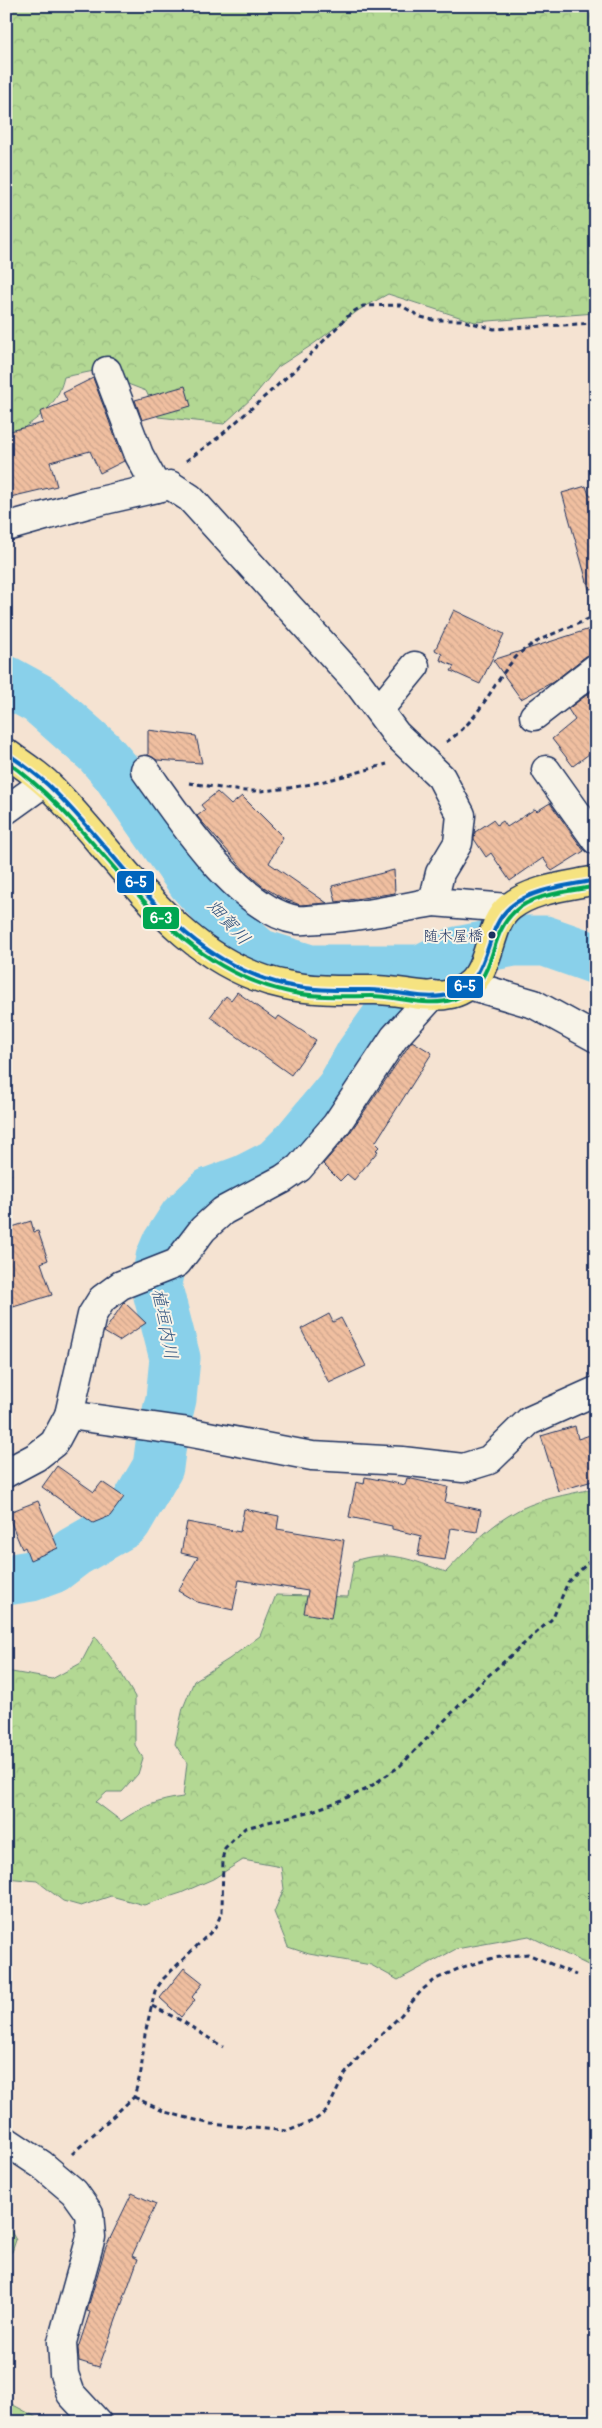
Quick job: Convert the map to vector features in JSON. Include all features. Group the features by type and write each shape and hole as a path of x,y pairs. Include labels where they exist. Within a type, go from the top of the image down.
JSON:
{"main road":[{"path":"6,753 45,782 92,832 121,869 159,910 213,955 251,975 286,985 340,990 452,994 476,976 504,914 522,898 596,880"}],"street":[{"path":"107,372 139,455 164,487 190,498 352,677 396,734 441,777 461,815 458,843 440,874 433,902"},
{"path":"6,527 87,504 164,487"},
{"path":"379,710 415,666"},
{"path":"534,716 596,668"},
{"path":"145,770 201,846 239,889 269,909 297,920 376,912 433,902 504,914"},
{"path":"546,770 596,840"},
{"path":"6,810 45,782"},
{"path":"476,976 534,1004 596,1038"},
{"path":"6,1473 36,1457 54,1443 69,1415 90,1322 102,1299 121,1285 177,1263 203,1228 222,1211 283,1179 299,1168 336,1125 394,1038 413,993"},
{"path":"69,1415 182,1431 312,1456 402,1461 463,1468 489,1460 529,1421 596,1391"},
{"path":"6,2141 52,2173 74,2192 88,2213 91,2236 62,2342 64,2374 71,2394 97,2422"}],"path":[{"path":"164,487 176,469 219,437 297,368 351,313 363,306 400,305 421,317 433,320 460,320 494,329 596,323"},
{"path":"6,1167 11,1175"},
{"path":"52,2173 134,2097 141,2072 145,2034 155,1991 163,1979 215,1928 222,1912 223,1856 225,1848 230,1841 245,1828 312,1812 367,1789 400,1766 489,1675 553,1618 568,1582 596,1555"},
{"path":"134,2097 165,2112 211,2124 288,2131 316,2120 327,2112 345,2074 358,2058 395,2021 422,1990 436,1979 460,1968 493,1958 528,1954 576,1974"},
{"path":"152,2006 182,2021 223,2047"}],"green space":[{"path":"6,6 596,6 596,313 475,322 388,294 359,310 312,345 278,367 254,396 224,424 158,417 146,391 94,371 64,377 55,399 49,407 34,421 6,441"},
{"path":"596,1488 596,1969 529,1936 456,1949 398,1980 371,1965 309,1954 288,1947 274,1912 284,1889 281,1867 243,1860 213,1879 181,1893 144,1905 111,1896 81,1906 63,1901 37,1881 6,1878 6,1671 52,1679 81,1663 95,1636 115,1663 135,1697 135,1745 143,1758 138,1774 122,1792 107,1792 96,1802 121,1821 150,1805 183,1797 187,1763 175,1744 183,1708 194,1681 229,1659 260,1636 276,1595 348,1597 354,1561 379,1556 411,1560 446,1572 483,1535 518,1510 551,1498"},
{"path":"9,2228 16,2240 12,2252 6,2255 6,2229"},
{"path":"6,2401 45,2422 6,2422"}],"building":[{"path":"93,378 124,461 100,473 90,451 50,462 57,486 6,498 6,432 43,423 40,412 67,401 63,393"},
{"path":"185,386 191,406 142,420 135,400"},
{"path":"586,486 589,495 592,495 596,507 596,588 589,589 562,493"},
{"path":"454,610 504,634 480,684 451,671 454,666 440,660 442,654 435,650"},
{"path":"596,627 596,653 586,656 553,682 521,699 493,660"},
{"path":"596,688 596,756 593,751 573,766 552,739 575,720 568,709"},
{"path":"148,730 196,736 202,763 157,760 148,755"},
{"path":"217,792 231,805 242,796 283,837 269,863 327,903 300,905 282,898 262,886 244,870 197,816 205,810 201,805"},
{"path":"550,803 584,851 552,871 543,858 510,881 491,853 486,857 474,839 475,832 493,820 497,825 503,821 507,827 535,809 537,811"},
{"path":"394,870 395,893 336,902 332,886"},
{"path":"237,992 276,1020 279,1016 316,1040 291,1075 210,1017 226,996 231,1000"},
{"path":"412,1041 432,1053 375,1143 379,1147 376,1150 378,1151 354,1180 347,1174 340,1181 323,1164 349,1134"},
{"path":"31,1221 34,1232 38,1231 48,1260 41,1263 52,1295 10,1308 6,1295 6,1229"},
{"path":"124,1302 146,1323 119,1341 104,1332"},
{"path":"329,1314 333,1322 341,1318 366,1366 329,1383 301,1329"},
{"path":"575,1426 578,1439 596,1433 596,1480 558,1491 541,1436"},
{"path":"57,1466 94,1492 102,1482 124,1497 110,1516 93,1523 42,1487"},
{"path":"365,1477 405,1485 407,1478 448,1487 445,1502 481,1510 477,1532 451,1528 445,1560 418,1556 421,1536 392,1529 392,1526 349,1517 356,1482 364,1484"},
{"path":"38,1501 58,1548 30,1560 25,1547 22,1549 7,1513"},
{"path":"244,1509 279,1516 277,1529 344,1540 331,1618 304,1613 308,1591 239,1580 233,1610 197,1602 178,1591 198,1557 181,1553 187,1522 240,1532"},
{"path":"184,1968 203,1983 192,1997 195,2000 181,2017 160,1998"},
{"path":"132,2193 156,2204 132,2256 138,2259 99,2367 79,2361 78,2348 90,2312 87,2311 105,2249"}],"waterway":[{"name":"畑賀川","path":"6,681 39,699 99,752 117,773 193,882 222,914 238,936 259,954 310,970 421,970 457,952 514,941 545,941 596,959"},
{"name":"植垣内川","path":"6,1580 31,1576 53,1568 74,1552 126,1522 158,1467 162,1436 171,1399 175,1358 156,1284 161,1258 166,1246 184,1218 210,1193 245,1180 276,1164 294,1146 342,1088 361,1054 421,970"}],"transit line":[{"name":"6-5","path":"6,753 48,785 154,903 182,929 212,953 247,972 286,985 317,989 379,990 431,997 451,994 464,988 474,978 481,967 501,917 510,907 540,892 596,880"},
{"name":"6-3","path":"6,761 42,790 166,923 200,952 240,975 285,991 317,996 381,996 424,1002 454,999 469,992 486,972 499,935 505,923 514,912 522,906 542,897 596,886"}],"place":[{"name":"随木屋橋","path":"492,935"}]}
